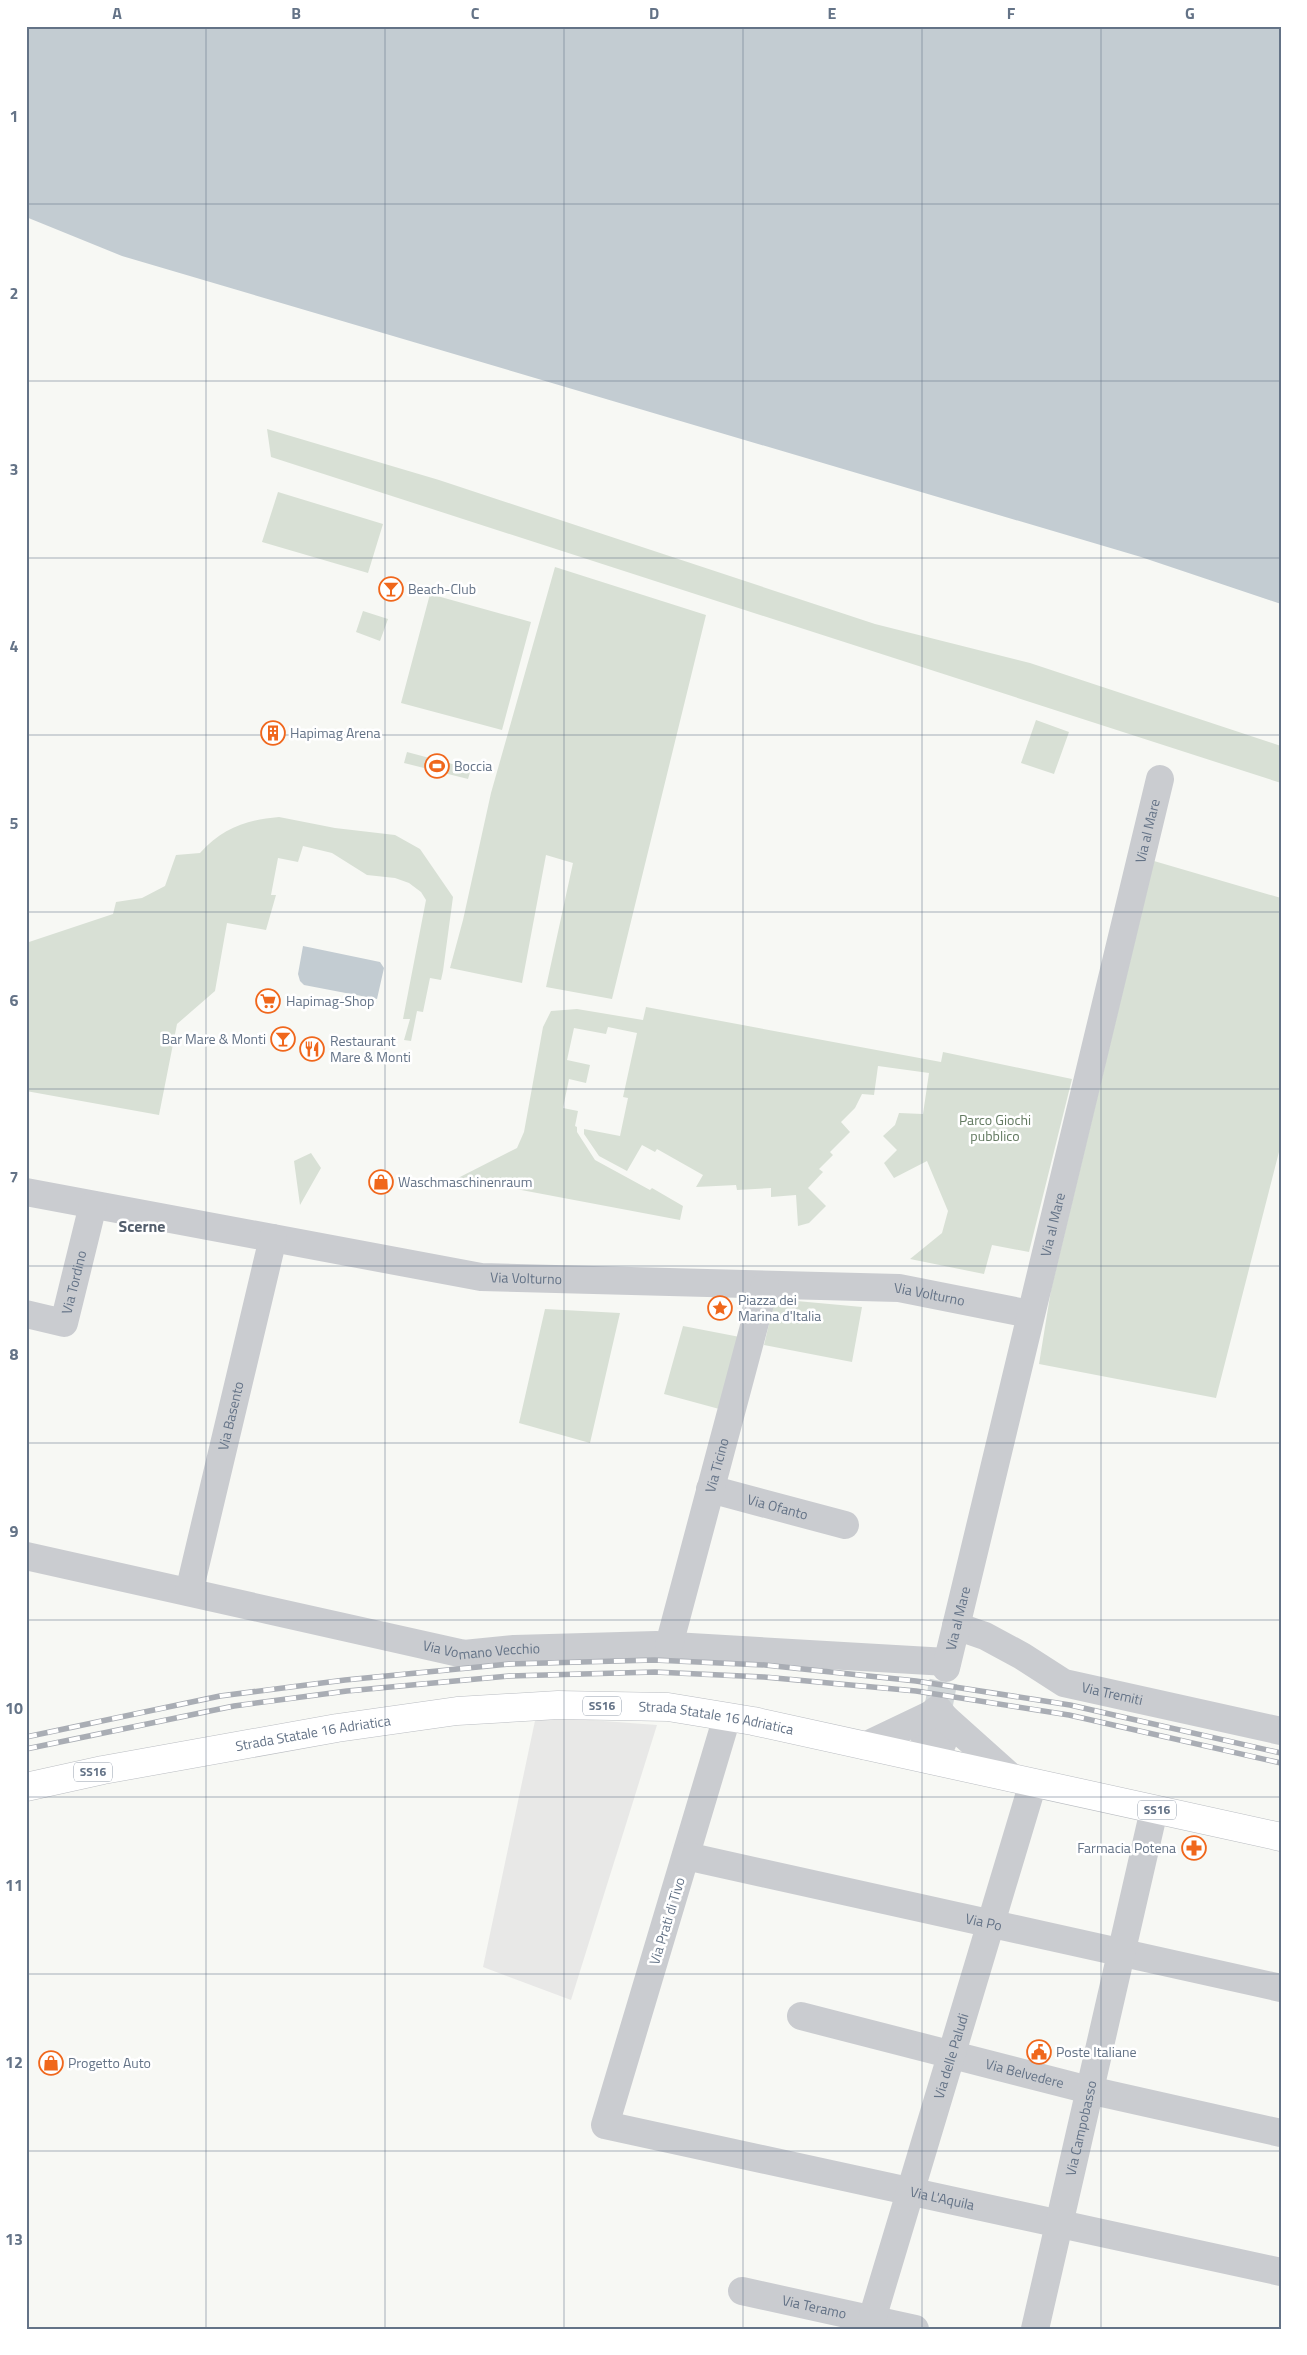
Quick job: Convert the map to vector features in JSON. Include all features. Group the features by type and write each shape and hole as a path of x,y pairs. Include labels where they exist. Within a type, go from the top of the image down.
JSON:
{"main road":[{"name":"Strada Statale 16 Adriatica","path":"26,1786 102,1770 337,1728 457,1711 558,1705 668,1707 727,1717 865,1746 1281,1837"}],"street":[{"name":"Via al Mare","path":"947,1665 1160,780"},
{"name":"Via Volturno","path":"26,1192 481,1277 899,1288 1030,1314"},
{"name":"Via Tordino","path":"26,1314 64,1323 93,1204"},
{"name":"Via Basento","path":"189,1592 273,1238"},
{"name":"Via Ticino","path":"668,1645 765,1285"},
{"name":"Via Ofanto","path":"710,1490 845,1525"},
{"name":"Via Vomano Vecchio","path":"26,1556 464,1654 514,1649 668,1645 947,1665"},
{"name":"Via Tremiti","path":"956,1626 985,1636 1022,1656 1064,1683 1281,1731"},
{"name":"Via Prati di Tivo","path":"605,2125 727,1717"},
{"path":"865,1746 937,1717"},
{"path":"931,1760 942,1747 946,1732 937,1717"},
{"path":"937,1717 1022,1780"},
{"name":"Via delle Paludi","path":"870,2324 990,1924 1022,1780"},
{"name":"Via Campobasso","path":"1035,2329 1154,1810"},
{"name":"Via Po","path":"686,1856 1281,1988"},
{"name":"Via Belvedere","path":"801,2016 1089,2090 1281,2133"},
{"name":"Via L'Aquila","path":"605,2125 1281,2272"},
{"name":"Via Teramo","path":"742,2291 870,2324 915,2329"}],"shaded area":[{"path":"26,26 1281,26 1281,604 1141,557 122,256 26,217"},
{"path":"303,946 380,962 384,968 377,999 304,985 300,981 298,974"},
{"path":"536,1716 657,1725 571,2000 483,1967"}],"green space":[{"path":"267,429 439,480 875,624 1030,663 1281,746 1281,783 271,457"},
{"path":"278,492 383,524 368,573 262,542"},
{"path":"555,567 706,615 612,999 546,987 573,863 546,855 522,983 450,968 463,920 491,793"},
{"path":"430,594 531,622 502,730 401,703"},
{"path":"363,611 388,619 380,641 356,632"},
{"path":"1036,720 1069,732 1054,774 1021,763"},
{"name":"Boccia","path":"407,752 471,769 468,779 404,763"},
{"path":"279,817 335,828 395,835 420,849 453,897 441,980 430,978 423,1012 417,1011 411,1041 404,1040 410,1019 403,1019 426,900 421,892 409,883 395,878 367,875 332,853 303,846 298,862 278,858 271,895 276,895 266,930 227,923 215,991 177,1024 159,1115 26,1091 26,943 113,914 116,902 142,898 165,886 176,855 200,853 226,831 256,820"},
{"path":"1154,861 1281,898 1281,1144 1216,1398 1039,1364 1051,1290"},
{"name":"Parco Giochi pubblico","path":"646,1007 941,1062 943,1052 1072,1079 1029,1252 992,1245 984,1274 910,1259 942,1233 948,1211 927,1161 894,1178 884,1163 897,1150 883,1136 895,1125 899,1113 923,1114 929,1073 878,1066 874,1095 862,1094 855,1108 841,1122 850,1132 830,1152 833,1155 819,1169 823,1172 808,1188 826,1206 809,1223 798,1226 796,1195 771,1197 771,1188 737,1190 736,1185 696,1187 703,1175 657,1149 655,1152 642,1145 627,1171 599,1156 584,1134 584,1129 620,1136 628,1098 623,1097 637,1033 608,1027 606,1034 574,1028 567,1060 590,1065 586,1083 569,1079 563,1108 578,1111 575,1126 577,1127 577,1132 595,1160 650,1190 652,1188 683,1206 680,1220 458,1178 517,1148 524,1132 543,1027 551,1011 577,1009 643,1020"},
{"path":"311,1153 321,1168 300,1205 294,1161"},
{"path":"775,1299 862,1307 852,1362 764,1345"},
{"path":"545,1309 620,1313 590,1443 519,1423"},
{"path":"683,1326 745,1338 723,1410 664,1394"}],"tunnel":[{"path":"938,1709 946,1668"}],"railway":[{"path":"26,1737 220,1696 345,1680 509,1664 654,1660 765,1665 916,1681 1070,1705 1281,1753"},
{"path":"26,1749 234,1706 347,1691 509,1676 655,1672 764,1677 916,1691 1069,1715 1281,1763"}],"place":[{"name":"Beach-Club","path":"391,589"},
{"name":"Hapimag Arena","path":"273,733"},
{"name":"Boccia","path":"437,766"},
{"name":"Hapimag-Shop","path":"268,1001"},
{"name":"Bar Mare & Monti","path":"283,1039"},
{"name":"Restaurant Mare & Monti","path":"312,1049"},
{"name":"Waschmaschinenraum","path":"381,1182"},
{"name":"Piazza dei Marina d'Italia","path":"720,1308"},
{"name":"Farmacia Potena","path":"1194,1848"},
{"name":"Poste Italiane","path":"1039,2052"},
{"name":"Progetto Auto","path":"51,2063"}],"district":[{"name":"Scerne","path":"142,1226"}]}
